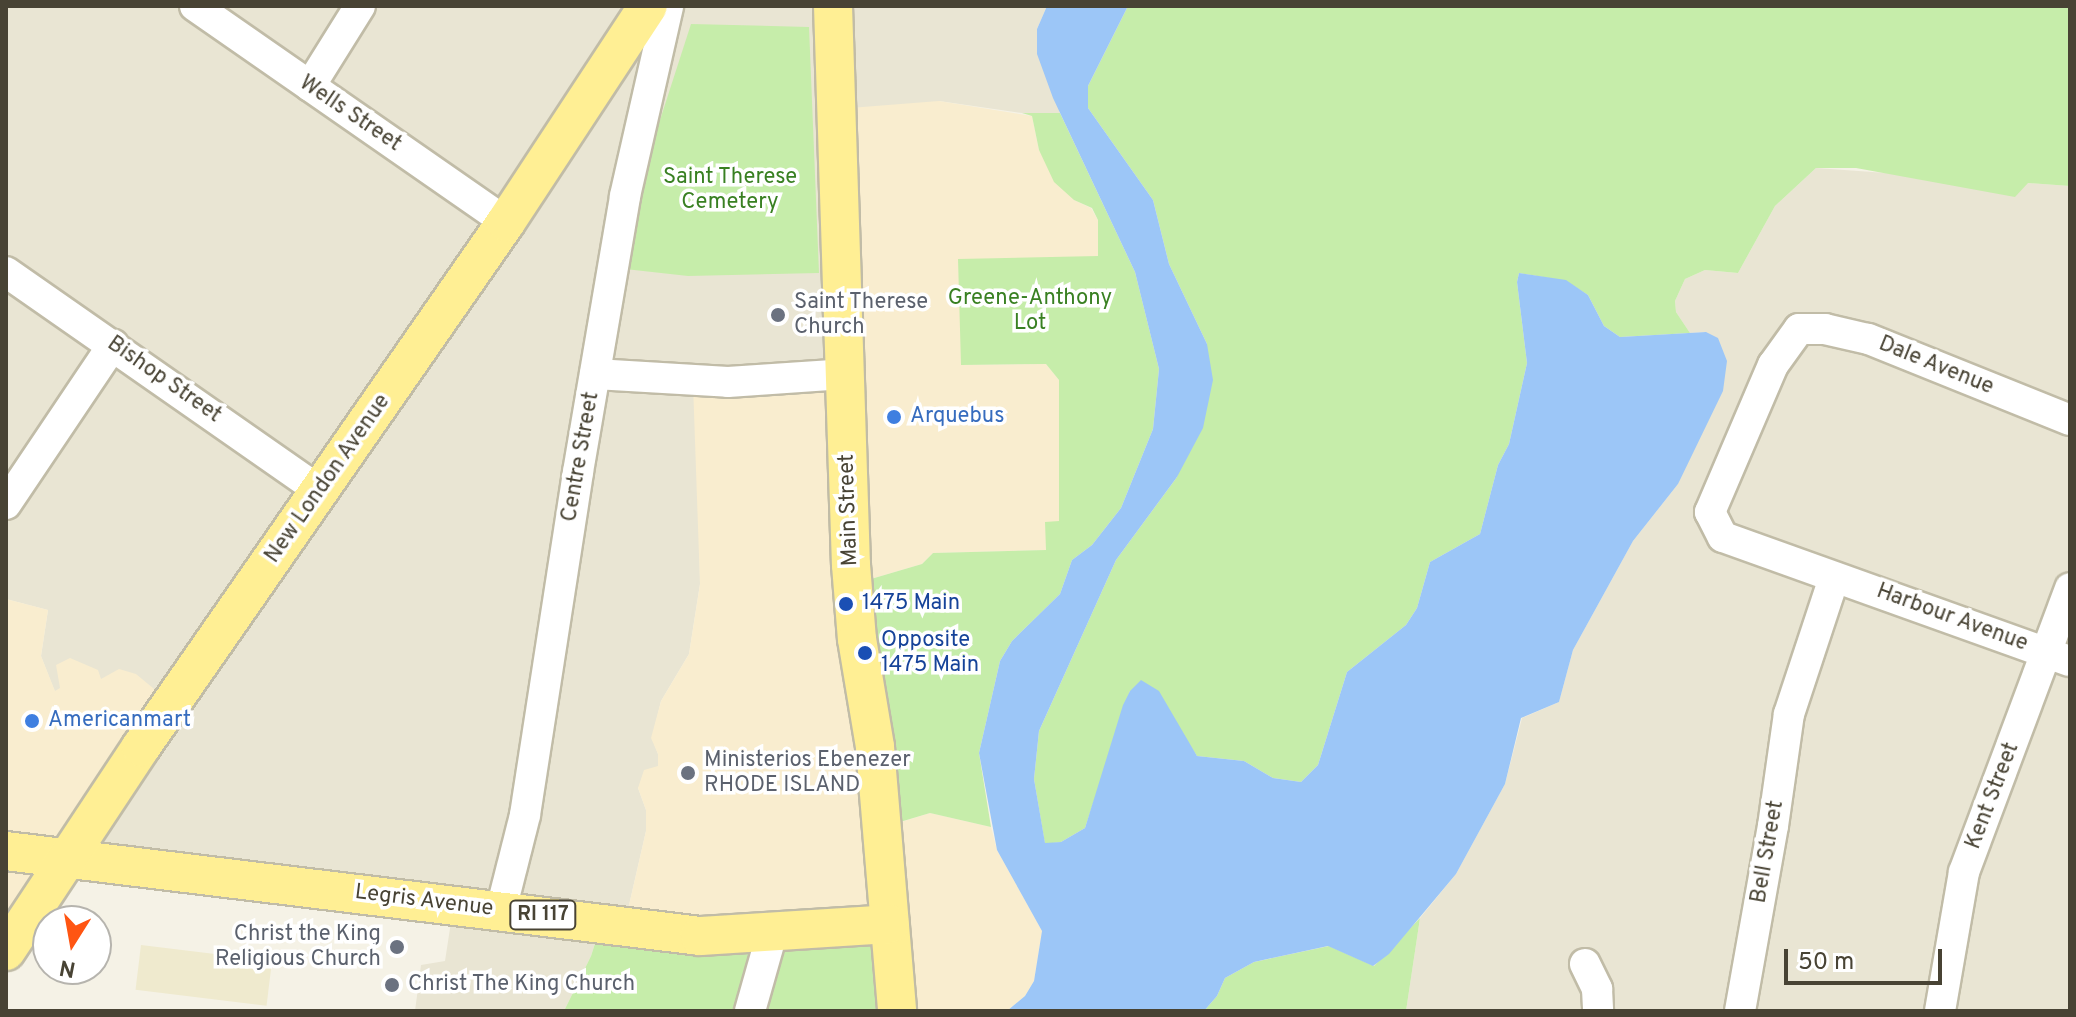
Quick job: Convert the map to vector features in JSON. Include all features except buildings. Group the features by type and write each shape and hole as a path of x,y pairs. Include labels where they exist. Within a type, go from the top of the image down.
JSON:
{"main road":[{"name":"New London Avenue","path":"6,951 319,490 506,222 648,6"},
{"name":"Main Street","path":"833,6 841,188 844,374 857,639 875,747 896,1001"},
{"name":"Legris Avenue","path":"6,851 700,936 890,924"}],"street":[{"name":"Wells Street","path":"195,6 506,222"},
{"path":"310,86 360,6"},
{"name":"Centre Street","path":"501,910 525,815 625,196 668,6"},
{"name":"Bishop Street","path":"6,272 319,490"},
{"name":"Dale Avenue","path":"1799,329 1825,329 1868,339 2070,420"},
{"name":"Harbour Avenue","path":"1799,329 1773,365 1710,512 1723,537 2059,657"},
{"path":"6,504 113,345"},
{"path":"595,374 728,382 844,374"},
{"name":"Bell Street","path":"1740,1011 1794,694 1834,578"},
{"name":"Kent Street","path":"1940,1011 1964,872 2059,657 2070,588"},
{"path":"750,1011 772,933"},
{"path":"1585,964 1597,989 1598,1011"}],"shaded area":[{"path":"6,6 616,6 638,19 647,6 1047,6 1037,29 1060,113 1022,113 939,101 843,367 699,513 700,584 689,654 661,701 652,738 658,754 658,766 638,788 646,810 646,831 624,927 600,928 591,956 564,1011 415,1011 421,965 445,961 453,909 71,858 100,680 55,692 41,656 48,610 6,599"},
{"path":"939,101 1032,116 1039,150 1074,200 1091,208 1098,220 1098,257 961,365 1046,364 1059,380 1059,521 1047,550 933,553 922,564 871,579 901,822 930,813 991,827 997,850 1042,931 1034,981 1025,996 1007,1011 897,1011 624,927 646,831 646,810 638,788 644,770 658,766 658,754 651,738 661,701 689,654 700,584 693,384 841,375 837,109"},
{"path":"1816,168 2070,186 2070,1011 1406,1011 1420,918 1456,874 1505,784 1522,718 1559,702 1573,650 1633,541 1678,484 1706,332 1690,333 1676,312 1675,301 1685,279 1705,270 1738,273 1775,206"},
{"path":"6,599 48,610 41,656 55,691 60,688 56,665 70,658 98,670 101,679 119,669 136,674 171,703 36,905 32,905 32,911 6,950"},
{"path":"141,945 272,961 267,1006 136,990"}],"green space":[{"path":"1128,6 2070,6 2070,186 2028,183 2015,197 1856,168 1816,168 1775,206 1738,273 1705,270 1685,279 1675,301 1676,312 1690,333 1620,337 1604,326 1588,295 1566,281 1519,273 1517,282 1527,363 1509,444 1498,465 1480,534 1430,562 1417,608 1406,625 1347,672 1318,765 1301,782 1273,778 1244,761 1197,756 1181,732 1130,691 1085,828 1061,842 1045,844 1034,779 1039,731 1116,560 1177,477 1207,344 1169,264 1153,200 1088,108 1088,86"},
{"name":"Saint Therese Cemetery","path":"691,24 809,27 819,273 688,276 625,269 650,151"},
{"name":"Greene-Anthony Lot","path":"1022,113 1060,113 1135,272 1159,369 1153,429 1121,508 1092,545 1072,560 1060,594 1012,641 1000,661 979,753 991,827 930,813 900,822 875,644 871,579 922,564 933,553 1046,550 1045,522 1059,521 1059,380 1046,364 961,365 958,259 1098,256 1098,220 1092,208 1074,200 1054,182 1039,150 1032,116"},
{"path":"1420,918 1406,1011 1204,1011 1217,996 1225,978 1254,962 1329,946 1374,966"},
{"path":"884,927 897,1011 564,1011 591,956 600,928"}],"water":[{"path":"1047,6 1128,6 1088,86 1088,108 1153,200 1169,264 1207,344 1213,380 1203,428 1177,477 1116,560 1039,731 1034,779 1045,843 1061,842 1085,828 1123,705 1130,691 1141,680 1159,691 1197,756 1244,761 1273,778 1301,782 1318,765 1347,672 1406,625 1417,608 1430,562 1480,534 1498,465 1509,444 1527,363 1517,282 1519,273 1566,280 1588,295 1604,326 1620,337 1706,332 1718,338 1727,361 1723,391 1678,484 1633,541 1573,650 1559,702 1521,718 1505,784 1456,874 1389,954 1373,966 1328,946 1254,962 1225,978 1217,996 1204,1011 1007,1011 1025,996 1034,981 1042,931 997,850 979,753 1000,661 1012,641 1060,594 1072,560 1092,545 1121,508 1153,429 1159,369 1135,272 1053,98 1037,54 1037,29"}],"place":[{"name":"Saint Therese Church","path":"778,315"},
{"name":"Arquebus","path":"894,417"},
{"name":"1475 Main","path":"846,604"},
{"name":"Opposite 1475 Main","path":"865,653"},
{"name":"Americanmart","path":"32,721"},
{"name":"Ministerios Ebenezer RHODE ISLAND","path":"688,773"},
{"name":"Christ the King Religious Church","path":"397,947"},
{"name":"Christ The King Church","path":"392,985"}]}
